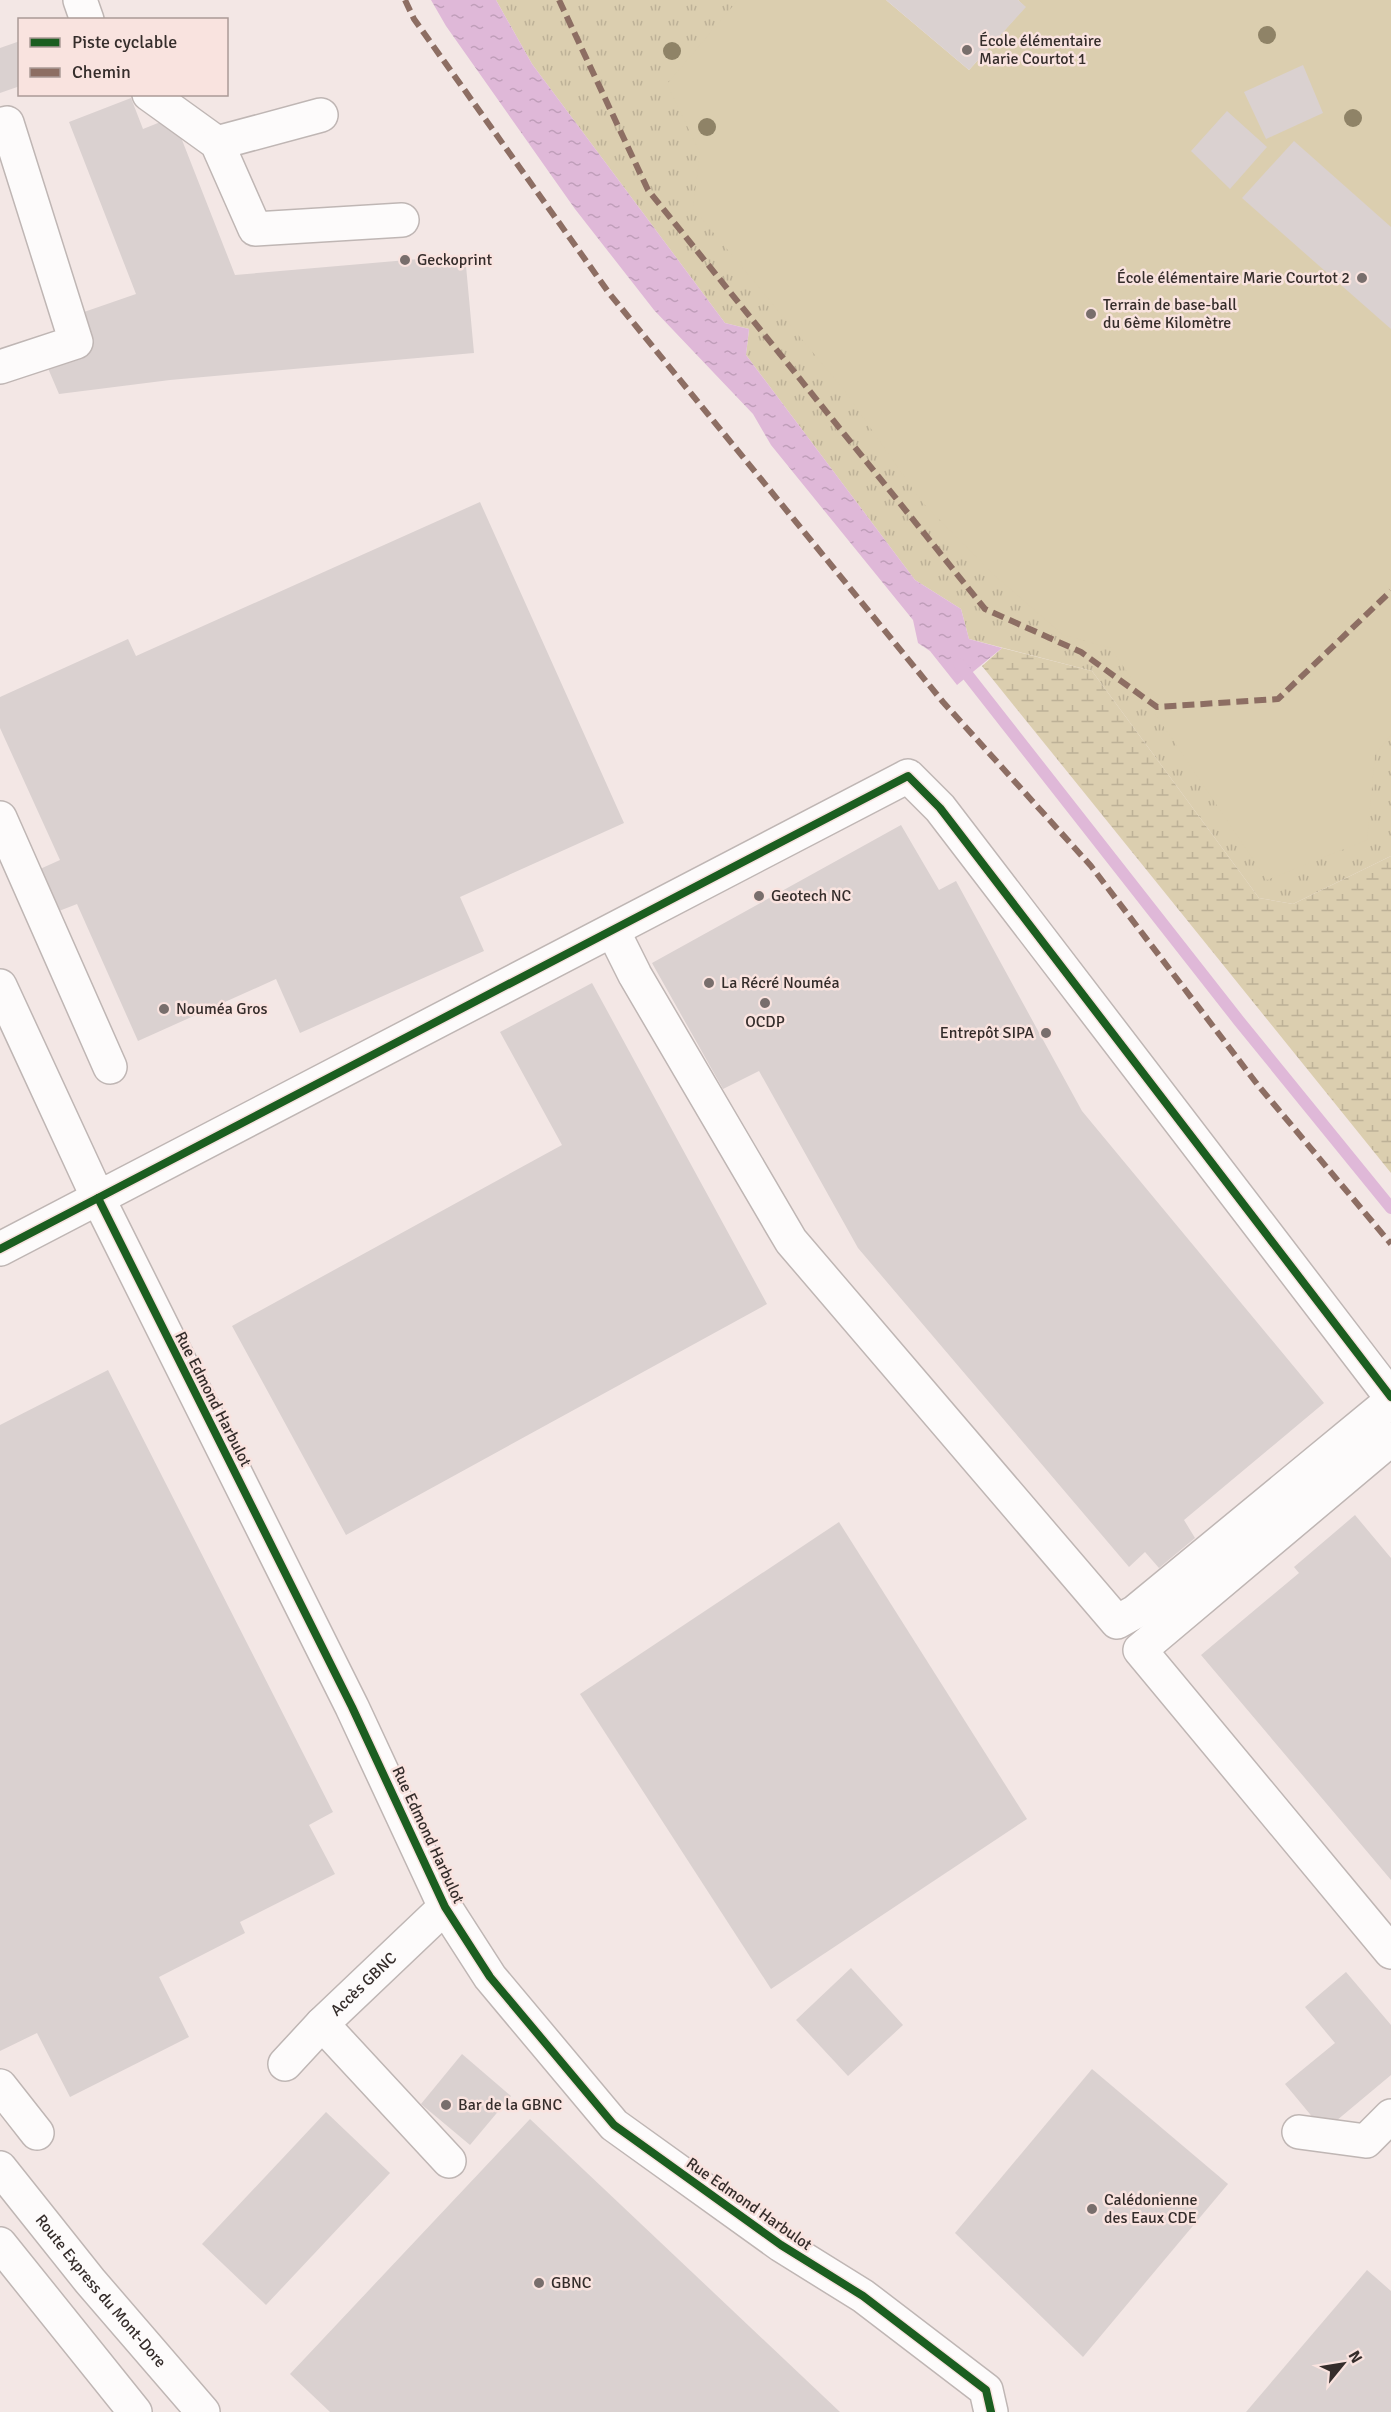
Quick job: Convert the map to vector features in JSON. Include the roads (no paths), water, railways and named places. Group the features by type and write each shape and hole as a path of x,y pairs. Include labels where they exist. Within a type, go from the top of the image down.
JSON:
{"street":[{"path":"80,0 86,18"},
{"path":"152,96 218,143 255,229 402,220"},
{"path":"218,143 321,115"},
{"path":"0,125 8,123 76,342 0,367"},
{"path":"0,1249 613,931 876,790 908,776 940,808 1391,1397"},
{"path":"0,818 110,1067"},
{"path":"613,931 635,975 791,1241 1117,1622 1135,1612 1391,1401"},
{"name":"Rue Edmond Harbulot","path":"0,986 98,1198 352,1707 445,1906 490,1977 614,2125 782,2245 863,2296 986,2390 991,2412"},
{"path":"1391,1439 1140,1650 1391,1952"},
{"name":"Accès GBNC","path":"285,2064 322,2024 445,1906"},
{"path":"322,2024 449,2161"},
{"path":"0,2086 37,2133"},
{"path":"1299,2132 1366,2141 1391,2116"},
{"name":"Route Express du Mont-Dore","path":"0,2168 90,2282 203,2412"},
{"path":"0,2244 135,2412"}],"water":[{"path":"431,0 496,0 532,64 725,323 749,329 746,355 915,580 961,609 969,639 1002,648 957,685 930,651 918,643 913,620 771,445 753,414 654,310 575,209 446,26"}],"waterway":[{"path":"959,664 1239,1021 1391,1208"}],"place":[{"name":"École élémentaire Marie Courtot 1","path":"967,50"},
{"name":"Geckoprint","path":"405,260"},
{"name":"École élémentaire Marie Courtot 2","path":"1362,278"},
{"name":"Terrain de base-ball du 6ème Kilomètre","path":"1091,314"},
{"name":"Geotech NC","path":"759,896"},
{"name":"La Récré Nouméa","path":"709,983"},
{"name":"OCDP","path":"765,1003"},
{"name":"Nouméa Gros","path":"164,1009"},
{"name":"Entrepôt SIPA","path":"1046,1033"},
{"name":"Bar de la GBNC","path":"446,2105"},
{"name":"Calédonienne des Eaux CDE","path":"1092,2209"},
{"name":"GBNC","path":"539,2283"}]}
